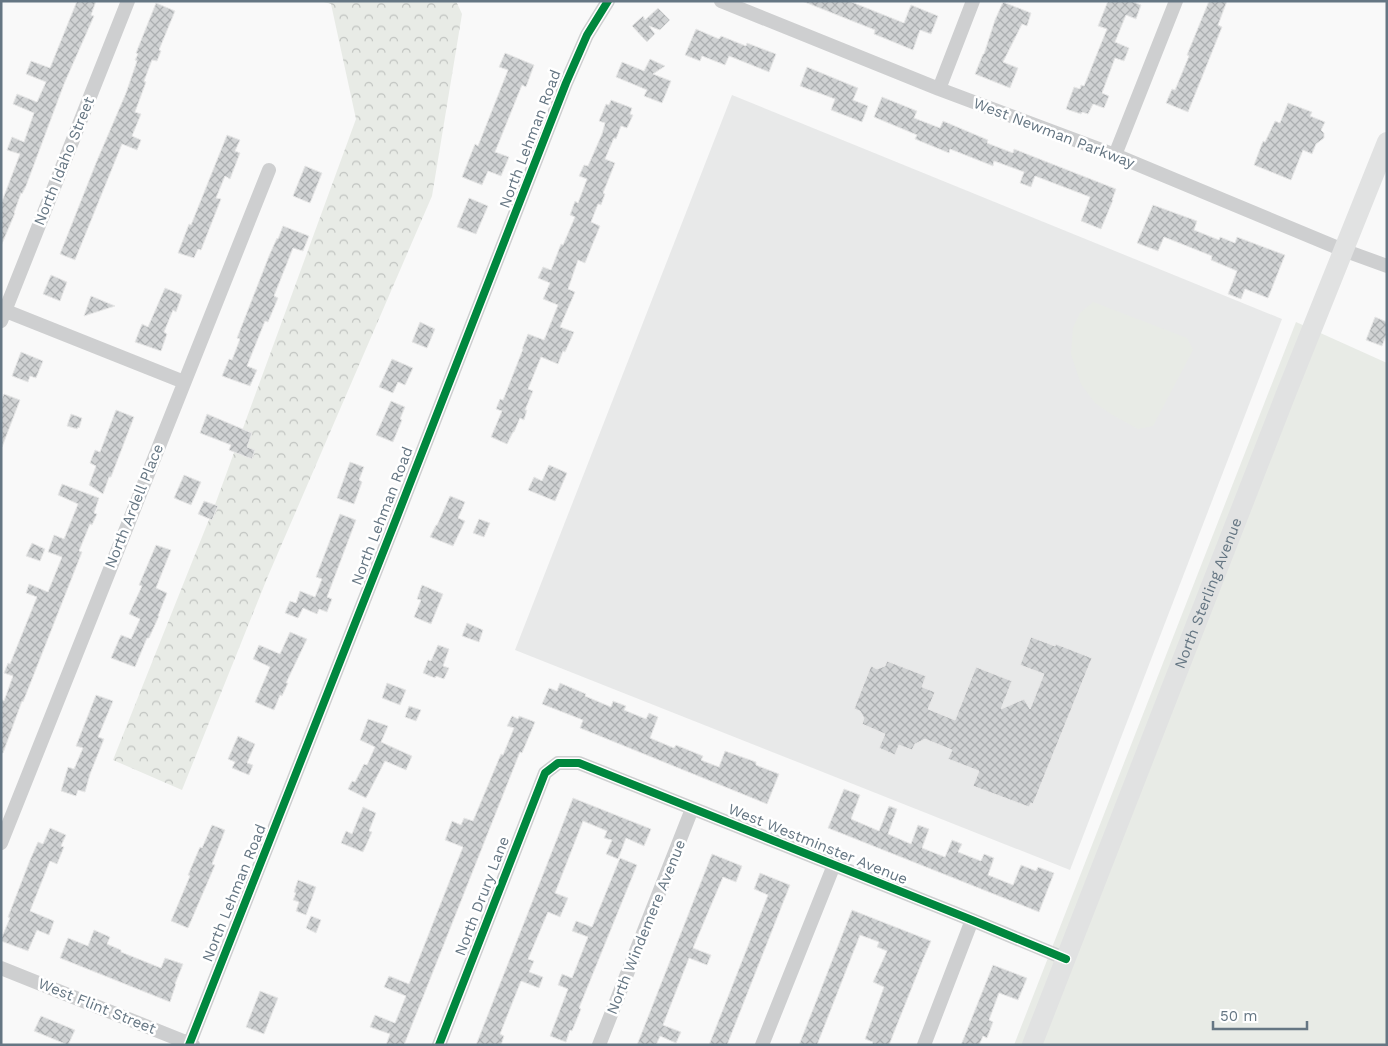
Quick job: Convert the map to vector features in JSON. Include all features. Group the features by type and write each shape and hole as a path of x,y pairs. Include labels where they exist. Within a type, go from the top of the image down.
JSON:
{"main road":[{"name":"North Sterling Avenue","path":"1032,1045 1287,391 1387,142"}],"street":[{"name":"North Idaho Street","path":"3,314 128,1"},
{"name":"North Lehman Road","path":"191,1044 566,83 587,35 608,1"},
{"name":"West Newman Parkway","path":"721,1 939,89 1115,156 1343,250 1387,266"},
{"path":"939,89 973,1"},
{"path":"1115,156 1176,1"},
{"name":"North Ardell Place","path":"1,843 269,170"},
{"path":"3,314 184,382"},
{"name":"West Westminster Avenue","path":"558,763 579,763 1066,959"},
{"name":"North Drury Lane","path":"438,1045 545,773 558,763"},
{"name":"North Windemere Avenue","path":"599,1045 692,809"},
{"path":"762,1045 834,865"},
{"path":"924,1045 972,920"},
{"name":"West Flint Street","path":"1,968 191,1044"}],"shaded area":[{"path":"732,95 1282,319 1070,870 515,650"}],"green space":[{"path":"320,1 456,1 462,14 432,196 268,576 182,790 113,760 216,502 356,119 331,4"},
{"path":"1093,302 1187,338 1193,350 1153,426 1138,429 1111,414 1095,403 1081,384 1071,354 1073,328 1080,313"},
{"path":"1296,322 1387,363 1387,1045 1014,1045"}],"building":[{"path":"77,1 96,1 91,15 94,16 64,84 26,186 21,193 1,246 1,204 20,154 7,150 12,137 24,142 34,113 13,104 17,94 37,102 46,82 26,74 31,61 50,68"},
{"path":"802,1 849,1 904,23 911,5 938,16 931,34 920,30 913,50 874,34 875,30"},
{"path":"1108,1 1131,1 1141,5 1136,19 1126,15 1115,42 1129,48 1124,61 1115,58 1102,93 1109,96 1104,108 1093,104 1088,114 1082,112 1081,114 1066,109 1074,87 1080,89 1081,85 1084,86 1107,29 1098,26"},
{"path":"1209,1 1227,1 1218,25 1222,27 1188,112 1166,103 1172,89 1175,90"},
{"path":"1003,2 1031,13 1027,26 1022,24 1003,62 1018,68 1010,88 975,74"},
{"path":"156,3 175,11 159,50 161,51 157,61 152,60 135,112 141,114 132,136 141,140 137,150 122,144 75,260 60,254 126,93 137,61 135,60 138,54 136,53"},
{"path":"658,8 670,20 660,30 649,26 655,34 647,42 632,26 643,16 645,20"},
{"path":"696,29 719,39 721,36 746,46 747,43 776,54 769,72 729,56 725,65 702,56 700,61 685,55"},
{"path":"505,53 534,65 526,87 522,85 495,152 509,157 501,176 488,171 482,185 462,177 475,144 478,146 508,70 499,67"},
{"path":"650,59 665,66 653,74 671,81 662,103 644,96 647,90 616,77 622,62 644,71"},
{"path":"807,67 858,88 853,100 868,106 862,122 831,110 835,99 800,86"},
{"path":"882,97 917,111 914,118 940,128 943,121 988,140 987,143 1013,153 1014,149 1116,189 1101,229 1081,221 1090,197 1035,176 1031,187 1020,183 1024,172 994,161 993,166 950,149 949,153 915,139 917,135 874,117"},
{"path":"611,100 632,108 630,114 633,115 627,128 621,126 605,159 615,163 603,193 605,194 601,205 598,204 591,222 600,226 585,263 578,260 568,289 575,292 560,327 574,332 558,364 541,357 528,389 533,391 525,410 527,410 524,420 520,418 507,444 491,437 502,411 496,409 500,399 503,400 528,334 544,340 558,305 543,299 550,283 538,278 543,267 551,270 561,244 563,245 575,217 570,215 575,201 578,203 587,179 579,176 584,165 588,166 602,134 605,123 599,121 606,104 609,105"},
{"path":"1288,103 1312,112 1310,116 1325,122 1321,130 1324,133 1324,138 1316,144 1312,154 1303,150 1291,180 1254,165 1263,141 1265,142 1275,121 1280,123"},
{"path":"227,135 240,140 235,151 240,153 230,179 225,176 216,198 221,199 201,250 198,249 194,258 178,253 189,224 191,225"},
{"path":"305,166 322,173 310,203 293,196"},
{"path":"469,198 488,206 476,234 457,227"},
{"path":"1153,205 1197,221 1194,230 1219,240 1220,237 1235,243 1237,237 1285,255 1268,298 1245,289 1241,299 1228,294 1237,271 1211,260 1212,256 1164,237 1158,251 1137,243"},
{"path":"283,226 309,236 303,251 293,248 274,296 278,298 268,322 265,321 247,366 257,370 250,386 222,376 229,359 232,360 240,339 237,338 269,256"},
{"path":"51,275 67,282 60,301 43,294"},
{"path":"165,288 182,295 176,312 173,310 164,332 167,334 161,351 135,342 142,324 148,327"},
{"path":"91,296 115,306 84,316"},
{"path":"1375,317 1387,322 1387,333 1382,346 1366,340"},
{"path":"420,322 435,329 427,348 412,342"},
{"path":"21,352 43,361 36,378 30,376 28,382 12,376"},
{"path":"392,359 413,368 405,385 398,382 393,393 379,387"},
{"path":"4,394 20,400 2,447 1,401"},
{"path":"391,401 405,407 393,442 376,435"},
{"path":"116,410 134,417 103,494 89,485 96,466 90,463 95,450 100,452"},
{"path":"71,414 82,418 77,429 67,426"},
{"path":"207,414 252,433 247,447 255,450 252,459 229,450 231,445 200,433"},
{"path":"350,462 364,467 359,480 362,482 354,504 337,498"},
{"path":"549,465 567,473 555,501 528,490 534,477 542,481"},
{"path":"184,475 201,482 191,505 174,498"},
{"path":"62,484 99,498 94,513 97,514 92,525 90,524 79,551 82,552 3,753 1,753 1,699 4,701 13,676 4,673 8,663 10,664 37,597 26,593 29,584 48,592 62,557 48,552 54,535 64,539 78,504 58,495"},
{"path":"450,496 465,502 458,518 465,521 453,546 430,537"},
{"path":"204,501 218,506 212,520 198,514"},
{"path":"340,514 356,520 327,597 332,599 327,612 319,609 317,614 303,608 298,618 285,613 290,601 296,603 300,591 315,597 322,579 316,577"},
{"path":"479,519 490,523 484,537 473,533"},
{"path":"32,543 45,549 40,561 26,556"},
{"path":"156,545 171,550 156,588 167,593 159,616 135,667 111,658 121,635 131,639 140,619 129,614 142,586 139,585"},
{"path":"422,585 443,594 431,624 414,617 421,600 417,599"},
{"path":"467,623 483,630 479,642 462,636"},
{"path":"290,632 307,639 274,710 255,702 270,667 253,659 259,645 280,654"},
{"path":"1031,637 1055,646 1056,644 1092,658 1033,804 1031,803 1029,807 973,786 979,771 948,759 952,750 925,739 915,744 912,750 899,745 895,755 879,748 885,734 862,724 864,718 860,711 854,709 871,666 877,669 885,666 887,661 926,676 922,687 935,692 928,709 955,720 976,667 1012,681 1001,709 1024,699 1030,709 1044,674 1020,665"},
{"path":"438,645 449,649 443,666 449,668 444,679 436,676 435,678 423,673 428,660 431,661"},
{"path":"387,683 406,690 400,705 382,698"},
{"path":"560,683 611,707 613,701 626,706 624,710 646,719 649,713 658,717 650,738 674,748 676,745 703,756 701,760 719,767 725,751 756,762 756,765 779,774 767,804 580,728 583,720 542,704 549,688 557,691"},
{"path":"96,695 113,701 98,737 104,739 85,792 78,790 76,796 61,791 68,767 74,769 83,748 76,746"},
{"path":"409,706 421,710 416,721 405,717"},
{"path":"512,716 518,719 519,716 535,722 522,753 520,752 404,1045 386,1045 390,1034 370,1027 375,1015 395,1023 406,996 384,987 389,976 409,984 463,847 445,840 452,821 461,825 464,818 473,821 514,728 507,726"},
{"path":"368,719 388,726 381,742 412,756 406,770 385,761 366,798 348,789 352,781 355,782 364,764 367,765 375,747 360,740"},
{"path":"238,736 255,744 247,763 253,765 249,775 232,768 235,762 228,759"},
{"path":"844,789 860,795 851,819 879,831 889,806 897,809 888,834 911,844 918,825 929,829 922,848 945,857 952,840 962,844 958,852 981,861 984,854 994,858 988,875 1013,885 1021,865 1036,871 1038,867 1054,873 1039,912 828,828"},
{"path":"573,798 651,829 644,846 626,838 618,859 606,854 612,840 604,838 607,831 583,821 555,893 568,898 560,917 548,912 528,959 534,961 529,972 543,977 539,988 521,981 500,1034 504,1036 501,1045 476,1045"},
{"path":"363,807 376,813 369,831 372,832 363,852 341,843 346,831 352,834"},
{"path":"212,825 225,830 212,864 215,865 188,928 171,921 190,876 188,875"},
{"path":"50,828 66,835 61,846 64,847 57,864 50,861 30,911 54,921 49,935 37,930 28,951 1,941 1,939 30,860 38,842 43,844"},
{"path":"712,854 742,866 736,882 723,877 693,948 711,955 707,965 689,958 663,1025 681,1032 676,1043 660,1036 656,1045 637,1045"},
{"path":"620,858 637,865 579,1008 581,1009 566,1042 550,1036 568,989 558,985 562,974 572,978 588,937 572,931 576,921 592,927"},
{"path":"760,873 790,885 727,1045 709,1045 768,895 754,889"},
{"path":"298,880 316,887 306,915 296,911 299,902 293,900"},
{"path":"852,910 931,941 889,1045 872,1045 873,1042 865,1039 884,987 873,982 887,951 877,947 879,942 860,935 817,1045 799,1045"},
{"path":"311,916 321,920 316,933 306,928"},
{"path":"94,930 110,937 107,944 121,950 121,952 161,968 165,958 183,964 170,1002 60,958 68,938 88,946"},
{"path":"993,965 1027,978 1018,1000 999,993 989,1020 993,1022 987,1038 983,1036 979,1045 961,1045"},
{"path":"260,991 278,998 264,1034 246,1027"},
{"path":"41,1016 75,1030 68,1045 34,1031"}],"cycle path":[{"path":"189,1045 566,83 587,35 608,1"},
{"path":"439,1045 545,773 558,763 579,763 1066,959"}]}
